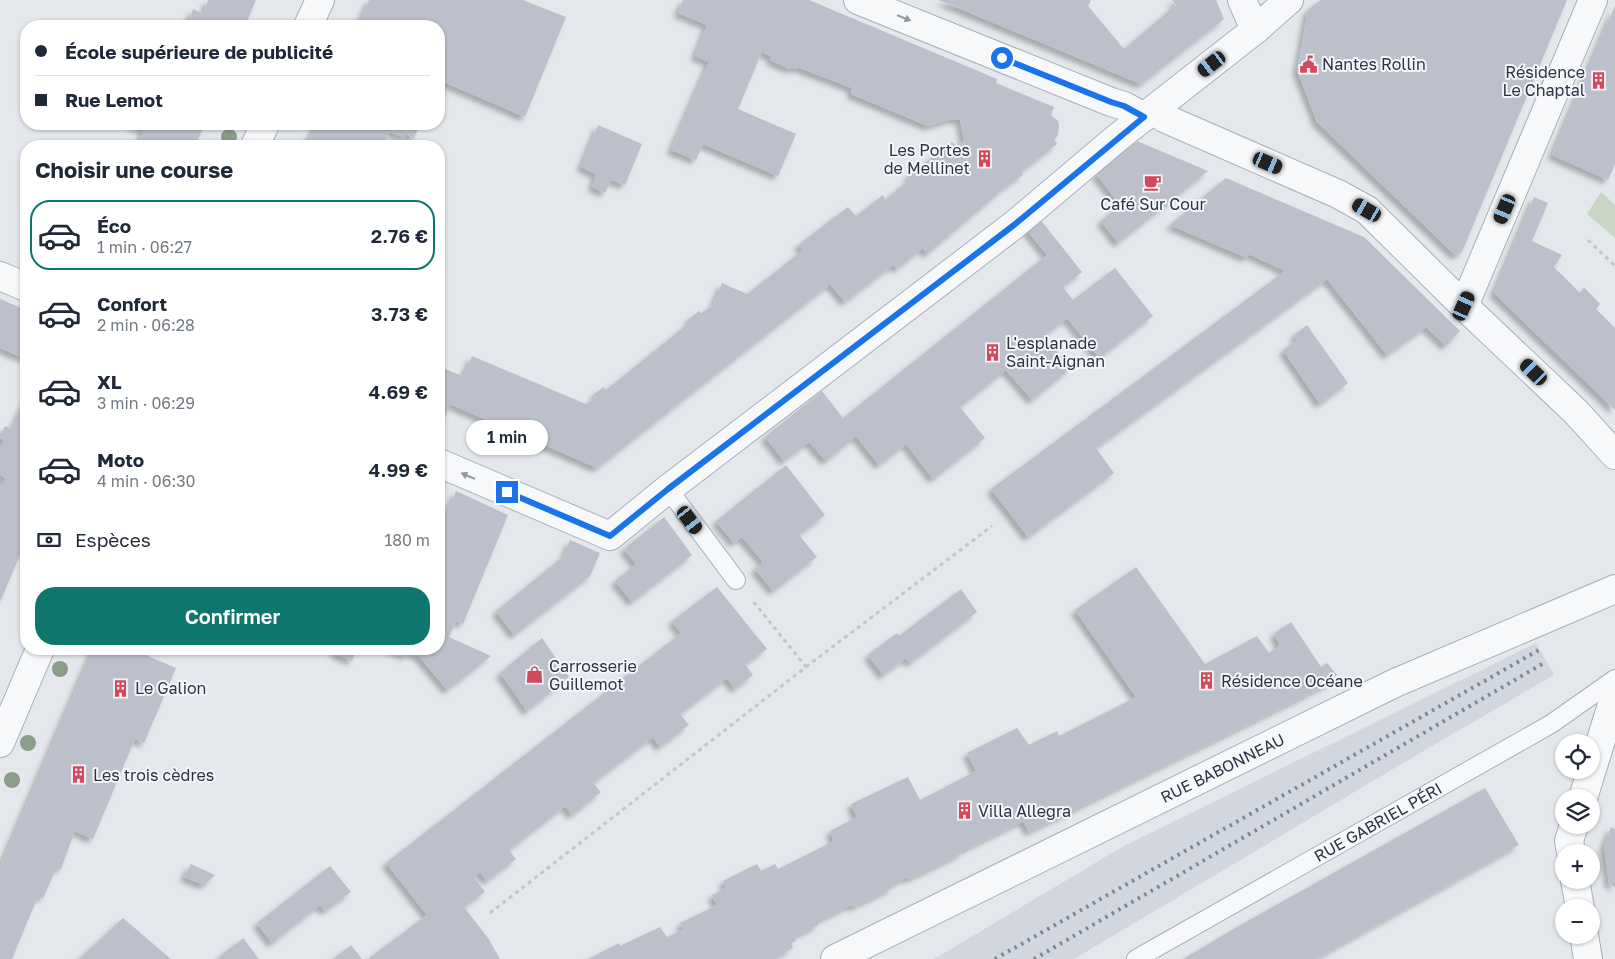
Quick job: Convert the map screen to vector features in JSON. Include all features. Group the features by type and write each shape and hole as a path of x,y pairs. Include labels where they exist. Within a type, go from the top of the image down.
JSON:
{"street":[{"path":"311,20 320,0"},
{"path":"858,0 1111,102 1164,118 1338,194 1367,210 1464,306 1576,412 1615,455"},
{"path":"1242,0 1255,30"},
{"path":"445,466 610,536 668,489 1014,225 1149,113 1255,30 1289,0"},
{"path":"1464,306 1593,0"},
{"path":"0,276 20,284"},
{"name":"RUE BABONNEAU","path":"835,959 1395,684 1614,598"},
{"path":"0,744 37,655"},
{"path":"1586,789 1615,695"},
{"path":"1586,944 1588,959"}],"lane":[{"path":"668,489 736,580"},
{"name":"RUE GABRIEL PÉRI","path":"1136,959 1551,724 1615,679"}],"path":[{"path":"1588,240 1615,266"},
{"path":"490,913 806,667 992,526"},
{"path":"736,580 806,667"}],"shaded area":[{"path":"1536,643 1554,675 1074,959 934,959 1122,847"}],"green space":[{"path":"1601,192 1615,205 1615,238 1587,214"}],"building":[{"path":"208,0 256,0 248,20 189,20 193,9 203,14"},
{"path":"369,0 523,0 566,17 525,117 445,83 445,20 361,20"},
{"path":"683,0 809,0 997,79 996,83 1054,107 1051,115 1058,121 1058,135 1054,140 1057,144 1021,172 1023,175 1008,185 927,254 923,248 897,269 893,265 845,302 830,284 597,468 450,404 445,417 445,369 463,376 472,356 586,404 595,398 594,394 604,387 606,390 689,323 688,320 699,311 701,313 713,305 722,283 747,294 803,250 798,245 848,207 856,216 883,195 885,200 910,179 908,176 952,142 957,146 964,141 960,120 952,119 928,126 851,94 852,88 797,67 796,69 791,67 790,69 770,60 772,57 762,52 738,109 796,134 778,176 703,144 696,160 671,150 709,62 695,56 707,25 678,13"},
{"path":"939,0 1091,0 1088,6 1124,49 1176,5 1172,0 1216,0 1224,19 1141,84"},
{"path":"1320,0 1567,0 1462,252 1455,255 1317,122 1297,70 1308,10"},
{"name":"Résidence Le Chaptal","path":"1615,6 1615,164 1608,180 1552,155"},
{"path":"598,125 642,144 625,185 611,180 605,193 592,187 596,174 581,167"},
{"path":"144,130 202,130 198,140 140,140"},
{"path":"313,130 417,130 414,138 405,134 404,137 389,132 386,140 309,140"},
{"path":"1137,141 1208,171 1118,243 1101,221 1120,205 1096,174"},
{"path":"1226,178 1364,237 1460,331 1446,346 1426,327 1387,355 1327,279 1096,448 1114,473 1028,537 991,489 1285,271 1249,254 1247,258 1170,225"},
{"path":"1534,197 1548,203 1532,241 1562,255 1554,267 1580,293 1584,287 1600,304 1596,309 1615,328 1615,410 1494,293"},
{"name":"L'esplanade Saint-Aignan","path":"1039,218 1082,272 1063,287 1073,300 1115,268 1153,316 1099,358 1067,318 1044,336 1071,368 1032,400 1006,370 960,407 985,438 933,479 906,444 879,465 856,436 826,461 809,442 784,461 765,437 822,391 843,418 1047,255 1026,229"},
{"path":"0,299 20,307 20,356 0,348"},
{"path":"1307,325 1348,383 1320,404 1283,350 1297,340 1294,335"},
{"path":"20,412 20,555 0,602 0,485 2,486 5,478 0,475 0,450 4,440 0,438 5,426 12,429"},
{"path":"786,465 825,515 799,535 817,557 773,591 755,569 763,562 742,537 734,543 716,521"},
{"path":"456,491 508,515 463,624 456,621 449,637 491,656 447,690 416,655 445,655 445,518"},
{"path":"664,517 692,555 632,602 615,581 636,564 624,549"},
{"path":"570,540 600,553 590,576 514,635 496,611 564,556"},
{"path":"1136,567 1205,664 1257,636 1269,653 1280,645 1275,636 1276,632 1291,622 1321,667 1327,663 1337,675 1330,679 1332,682 1301,698 1029,832 1023,821 960,852 961,854 909,879 908,877 891,885 893,888 818,921 818,925 794,937 796,941 791,943 793,948 772,959 588,959 619,943 620,946 660,927 667,937 684,929 680,923 717,905 712,895 726,888 723,881 757,864 761,871 775,864 778,869 834,841 830,831 857,817 851,804 908,777 920,800 976,771 967,753 1017,728 1029,745 1057,731 1059,736 1136,697 1075,610"},
{"path":"717,587 767,649 745,664 753,675 735,689 727,678 680,714 689,725 660,747 653,737 593,783 601,792 585,805 572,815 565,806 509,850 516,859 487,881 480,872 474,877 485,892 464,907 488,938 500,959 368,959 427,915 386,863 681,633 672,621"},
{"path":"961,589 977,612 910,663 906,658 883,675 868,655 897,633 899,636"},
{"name":"Carrosserie Guillemot","path":"542,638 569,677 527,711 500,673"},
{"path":"90,655 148,655 176,668 144,743 135,739 93,839 75,831 61,869 56,869 43,898 38,896 12,959 0,959 0,867"},
{"path":"338,655 354,655 352,661"},
{"path":"1485,788 1519,845 1315,959 1183,959 1237,927"},
{"path":"1611,827 1615,829 1615,888 1609,882 1604,847"},
{"path":"191,864 215,875 204,885 184,877"},
{"path":"330,866 351,892 325,911 320,905 272,943 257,923"},
{"path":"123,918 171,959 79,959"},
{"path":"243,938 259,959 220,959 219,957"},
{"path":"351,945 362,959 333,959"}],"railway":[{"path":"995,959 1539,650"},
{"path":"1034,959 1544,663"}],"place":[{"name":"Nantes Rollin","path":"1308,64"},
{"name":"Résidence Le Chaptal","path":"1599,81"},
{"name":"Les Portes de Mellinet","path":"984,159"},
{"name":"Café Sur Cour","path":"1153,183"},
{"name":"L'esplanade Saint-Aignan","path":"992,352"},
{"name":"Carrosserie Guillemot","path":"535,675"},
{"name":"Résidence Océane","path":"1207,681"},
{"name":"Le Galion","path":"121,688"},
{"name":"Les trois cèdres","path":"79,775"},
{"name":"Villa Allegra","path":"964,811"}],"route":[{"path":"507,492 610,536 668,489 1014,225 1144,117 1124,106 1002,58"}]}
